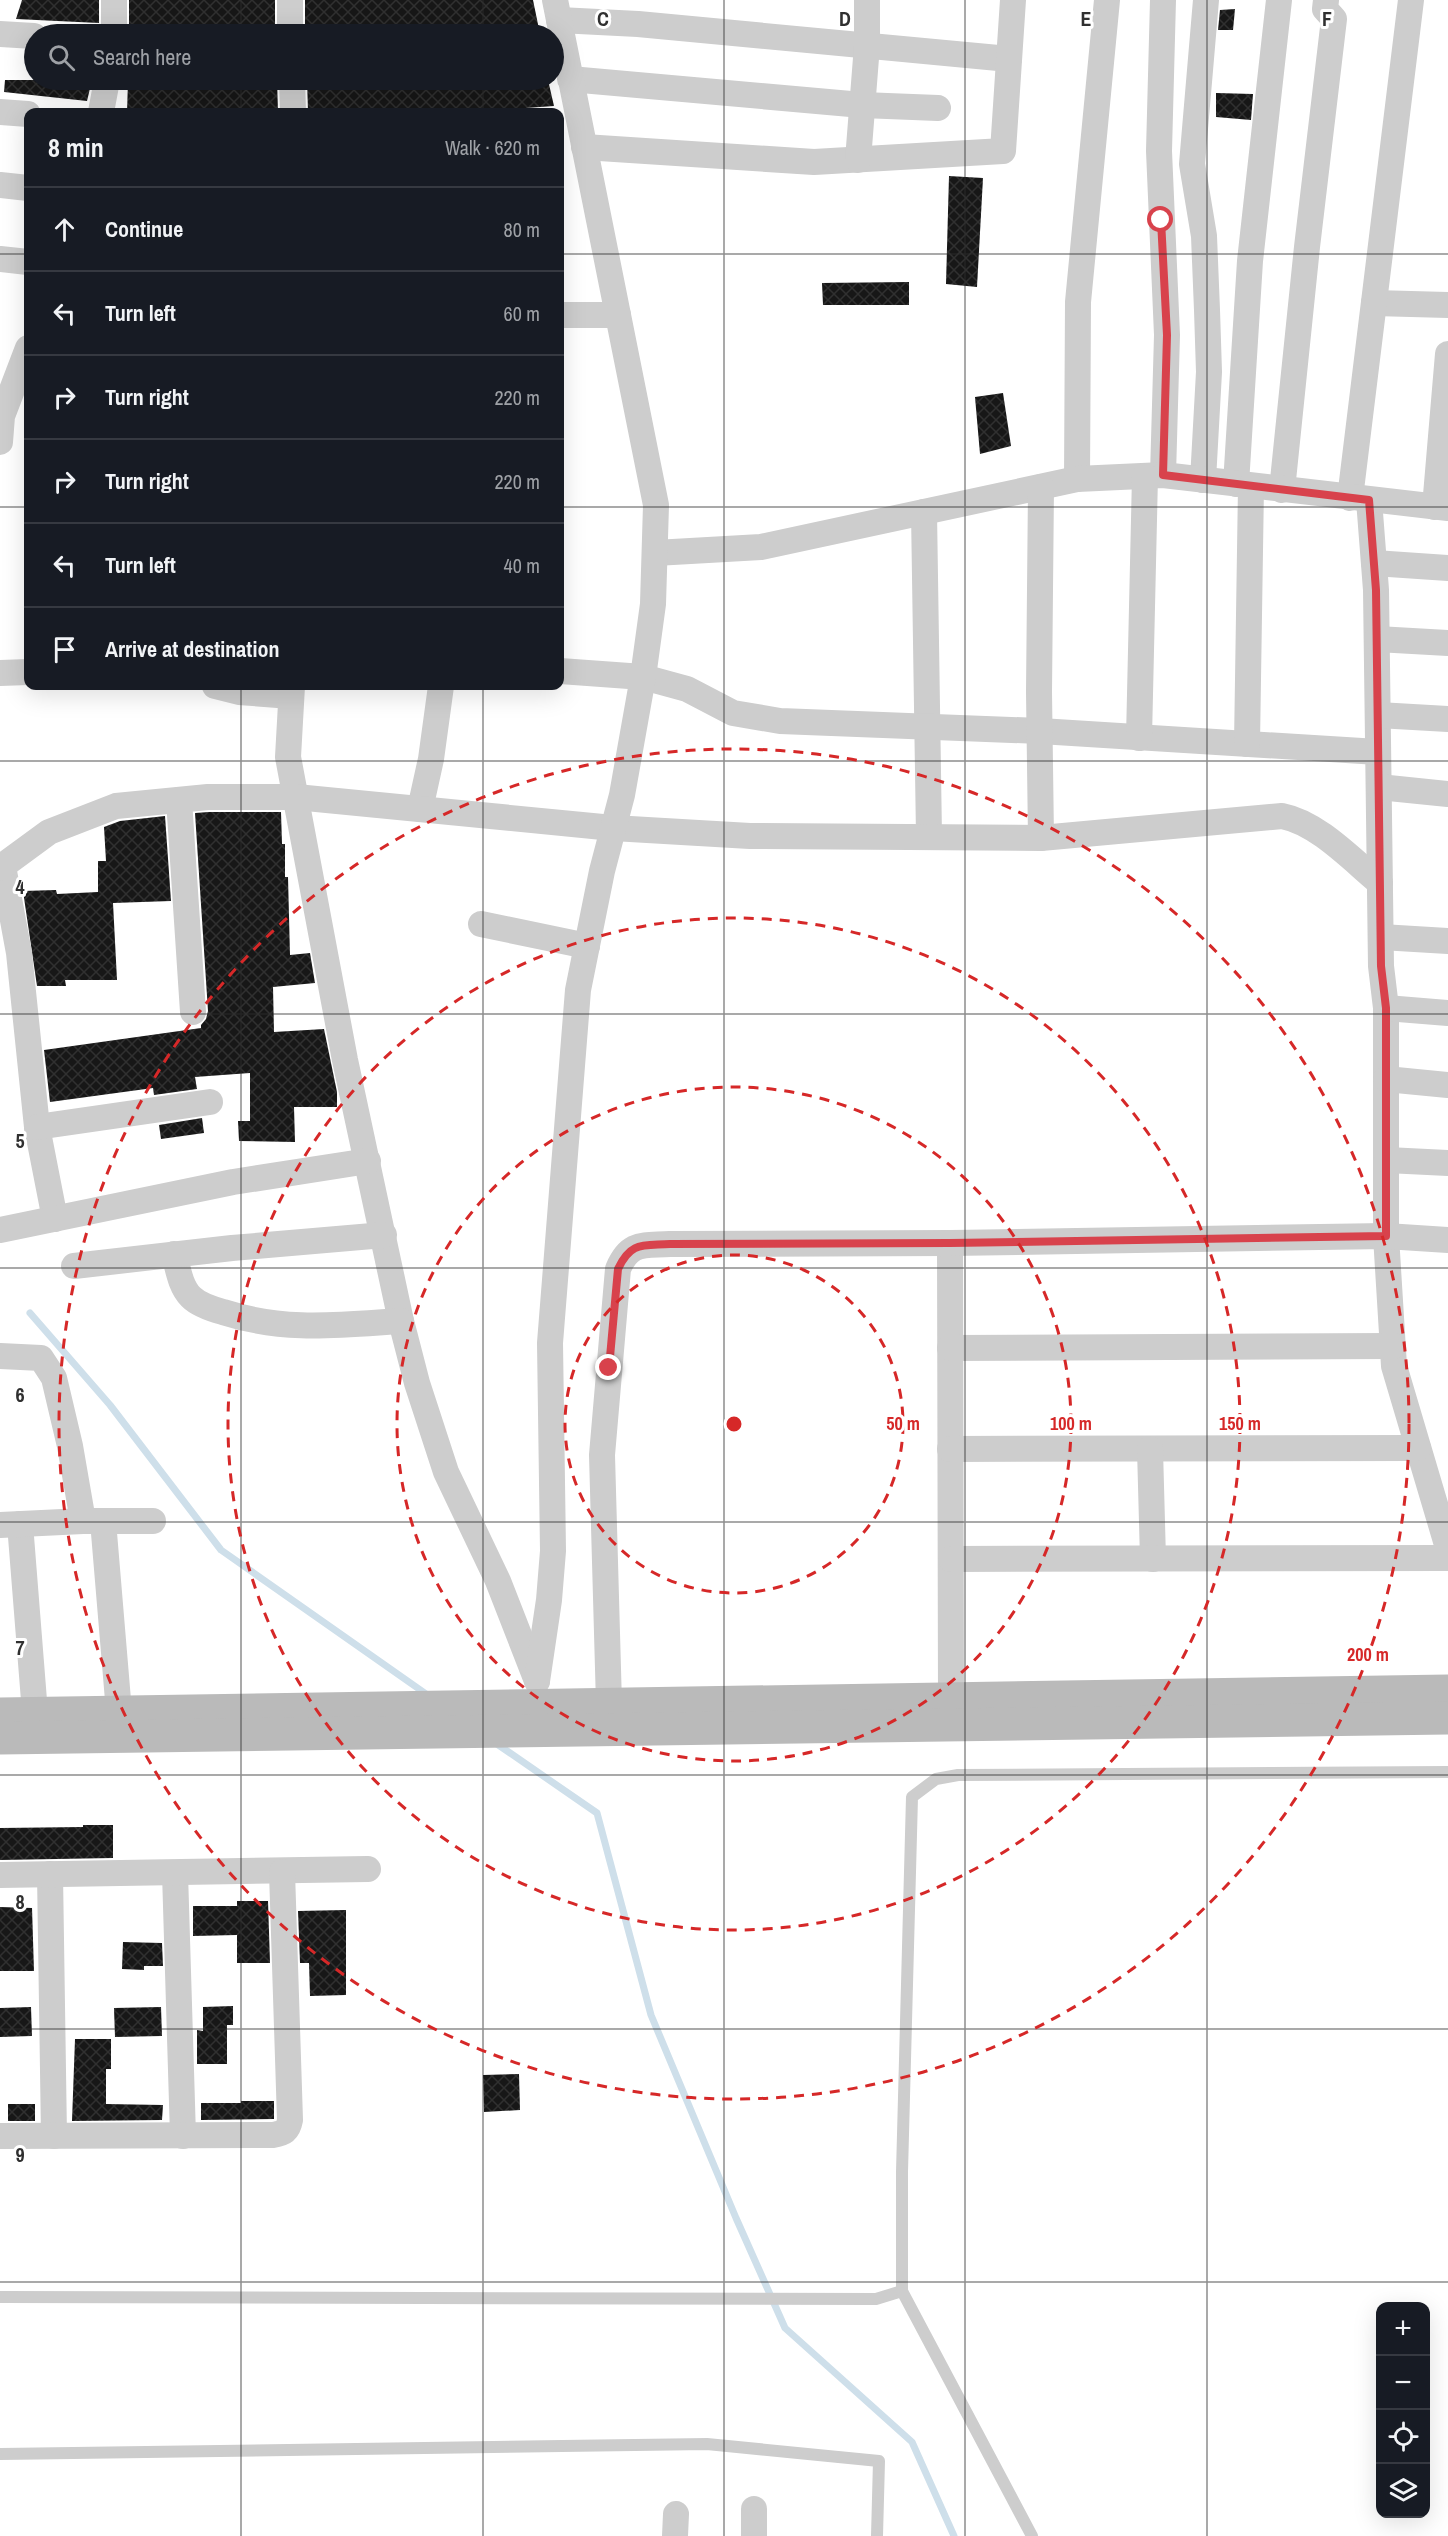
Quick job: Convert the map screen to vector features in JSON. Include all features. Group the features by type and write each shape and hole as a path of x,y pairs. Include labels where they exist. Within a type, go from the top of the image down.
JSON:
{"street":[{"path":"114,0 114,24"},
{"path":"290,0 291,24"},
{"path":"858,160 867,45 867,0"},
{"path":"584,147 814,162 1003,151 1013,0"},
{"path":"1077,479 1077,302 1107,0"},
{"path":"1139,738 1154,475 1167,335 1159,151 1163,0"},
{"path":"1203,480 1209,372 1207,310 1204,236 1192,164 1206,0"},
{"path":"1247,744 1244,485 1250,261 1279,0"},
{"path":"1282,490 1307,247 1334,19 1325,9 1326,0"},
{"path":"1412,0 1374,303 1359,499 1374,563 1381,937 1386,1008 1386,1236 1394,1366 1448,1548"},
{"path":"557,10 638,24 1009,58"},
{"path":"0,34 24,35"},
{"path":"534,1710 549,1600 553,1551 550,1343 578,990 622,795 643,677 653,604 656,505 564,48"},
{"path":"570,80 862,105 938,108"},
{"path":"102,108 105,90"},
{"path":"292,90 293,108"},
{"path":"0,112 24,114"},
{"path":"0,185 24,188"},
{"path":"0,259 24,262"},
{"path":"1374,303 1448,305"},
{"path":"564,315 618,315"},
{"path":"655,553 760,547 1077,479 1154,475 1442,508 1448,354"},
{"path":"0,442 1,416 24,358"},
{"path":"1041,487 1039,580 1041,838"},
{"path":"924,512 929,836"},
{"path":"1374,563 1448,568"},
{"path":"1377,639 1448,643"},
{"path":"564,671 643,677 687,689 733,713 780,721 1040,731 1378,753"},
{"path":"0,673 24,672"},
{"path":"231,690 239,692 292,691 288,757 345,1060 401,1321 417,1383 446,1472 498,1581 534,1710"},
{"path":"420,808 440,690"},
{"path":"1378,715 1448,719"},
{"path":"1379,787 1448,794"},
{"path":"55,1219 37,1127 19,953 1,867 49,832 116,806 208,797 296,796 613,828 750,836 1041,838 1282,816 1311,826 1380,883"},
{"path":"179,800 194,1012"},
{"path":"481,924 587,946"},
{"path":"1381,937 1448,941"},
{"path":"1386,1008 1448,1013"},
{"path":"1386,1079 1448,1085"},
{"path":"37,1127 210,1102"},
{"path":"1387,1160 1448,1163"},
{"path":"0,1230 233,1182 368,1161"},
{"path":"74,1266 174,1254 384,1235"},
{"path":"609,1704 602,1455 618,1269 625,1254 634,1246 1386,1236 1448,1240"},
{"path":"950,1243 951,1700"},
{"path":"174,1254 183,1286 191,1297 206,1307 238,1317 270,1324 303,1327 401,1321"},
{"path":"950,1348 1393,1346"},
{"path":"0,1356 41,1358 54,1378 70,1446 93,1521 118,1712"},
{"path":"950,1449 1419,1448"},
{"path":"1150,1449 1153,1559"},
{"path":"35,1713 10,1525 153,1521"},
{"path":"951,1559 1448,1558"},
{"path":"0,1738 429,1719 609,1704 1448,1691"},
{"path":"534,1710 1448,1718"},
{"path":"0,1714 118,1712 429,1719"},
{"path":"0,1875 368,1869"},
{"path":"0,2136 183,2136 283,2133 288,2128 282,1872"},
{"path":"175,1873 183,2136"},
{"path":"50,1874 54,2136"},
{"path":"754,2509 754,2536"}],"lane":[{"path":"1032,2536 902,2291 902,2172 912,1797 936,1779 958,1775 1448,1772"},
{"path":"0,2297 876,2299 902,2291"},
{"path":"0,2454 741,2445 879,2462 877,2536"}],"building":[{"path":"22,0 99,0 99,23 16,19"},
{"path":"129,0 275,0 275,24 129,24"},
{"path":"305,0 533,0 538,24 305,24"},
{"path":"1235,9 1233,30 1218,30 1220,10"},
{"path":"5,80 24,80 24,90 90,90 87,101 4,92"},
{"path":"128,90 277,90 278,108 127,108"},
{"path":"307,90 550,90 554,106 526,108 308,108"},
{"path":"1216,93 1253,94 1251,120 1216,117"},
{"path":"949,176 983,178 977,287 946,284"},
{"path":"909,282 909,305 823,305 822,283"},
{"path":"1003,393 1011,446 980,454 975,397"},
{"path":"281,812 282,844 285,844 285,877 288,877 290,955 310,953 315,983 273,987 274,1032 324,1029 337,1092 337,1107 294,1107 295,1142 239,1141 238,1121 250,1121 250,1073 195,1077 197,1089 154,1095 153,1088 50,1102 44,1050 201,1028 206,1019 208,1011 195,813"},
{"path":"165,816 171,901 113,903 117,980 65,980 66,986 37,986 23,891 56,890 57,894 98,892 98,861 106,861 104,827 120,821"},
{"path":"202,1118 204,1133 161,1139 159,1125"},
{"path":"83,1825 113,1825 113,1858 0,1860 0,1828 83,1827"},
{"path":"237,1901 268,1901 270,1963 237,1963 237,1935 193,1936 193,1906 237,1906"},
{"path":"0,1907 32,1908 34,1971 0,1971"},
{"path":"346,1910 346,1995 310,1996 309,1963 300,1963 298,1911"},
{"path":"123,1942 162,1943 163,1966 144,1966 144,1970 122,1969"},
{"path":"233,2006 233,2025 227,2025 227,2064 197,2064 197,2030 203,2031 203,2007"},
{"path":"31,2007 32,2036 0,2037 0,2008"},
{"path":"161,2007 162,2036 115,2037 114,2008"},
{"path":"75,2039 111,2039 111,2069 106,2069 106,2104 163,2105 162,2120 72,2121"},
{"path":"519,2074 520,2110 484,2112 483,2075"},
{"path":"241,2101 274,2101 274,2119 201,2120 201,2103 241,2103"},
{"path":"8,2104 35,2104 35,2121 8,2121"}],"waterway":[{"path":"30,1313 110,1405 221,1550 429,1696"},
{"path":"497,1744 597,1813 651,2015 785,2328 912,2442 954,2536"}],"route":[{"path":"609,1368 618,1269 625,1254 634,1246 1386,1236 1386,1008 1381,966 1376,590 1369,500 1163,475 1167,335 1161,220"}]}
